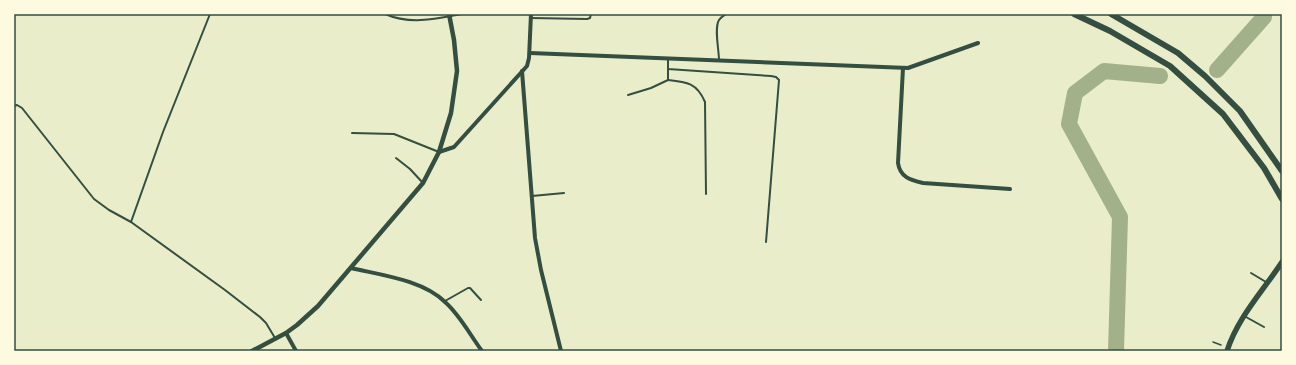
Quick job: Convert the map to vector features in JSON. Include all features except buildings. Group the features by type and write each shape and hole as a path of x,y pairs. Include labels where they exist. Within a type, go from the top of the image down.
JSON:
{"highway":[{"path":"1074,14 1110,31 1170,66 1222,114 1264,168 1282,199"},
{"path":"1111,14 1178,53 1205,76 1240,111 1282,170"}],"main road":[{"path":"1227,351 1252,303 1282,262"}],"street":[{"path":"252,351 286,333 318,306 423,184 439,152 451,113 457,71 454,40 449,15"},
{"path":"439,152 454,147 527,66 530,58 531,16"},
{"path":"530,53 903,68 915,66 978,43"},
{"path":"903,68 898,163 900,172 904,177 912,181 923,183 1010,189"},
{"path":"522,71 533,224 538,256 561,351"},
{"path":"351,268 417,285 435,293 451,308 482,351"},
{"path":"286,333 296,351"}],"lane":[{"path":"132,222 163,132 210,14"},
{"path":"385,14 415,21 462,14"},
{"path":"531,16 587,19 590,18 591,14"},
{"path":"719,61 717,28 720,18 726,14"},
{"path":"668,59 668,80"},
{"path":"668,69 771,76 776,77 779,80 766,242"},
{"path":"628,95 651,88 668,80 686,82 702,94 705,102 706,194"},
{"path":"14,106 17,105 22,108 94,199 109,210 132,222 260,317 266,323 275,339"},
{"path":"352,133 394,134 439,152"},
{"path":"396,158 410,169 423,184"},
{"path":"531,196 564,193"},
{"path":"1251,273 1267,283"},
{"path":"445,301 468,288 470,288 481,300"},
{"path":"1245,316 1264,327"}],"waterway":[{"path":"1217,70 1264,17 1264,14"},
{"path":"1116,351 1120,217 1069,124 1075,93 1104,71 1160,76"}]}
